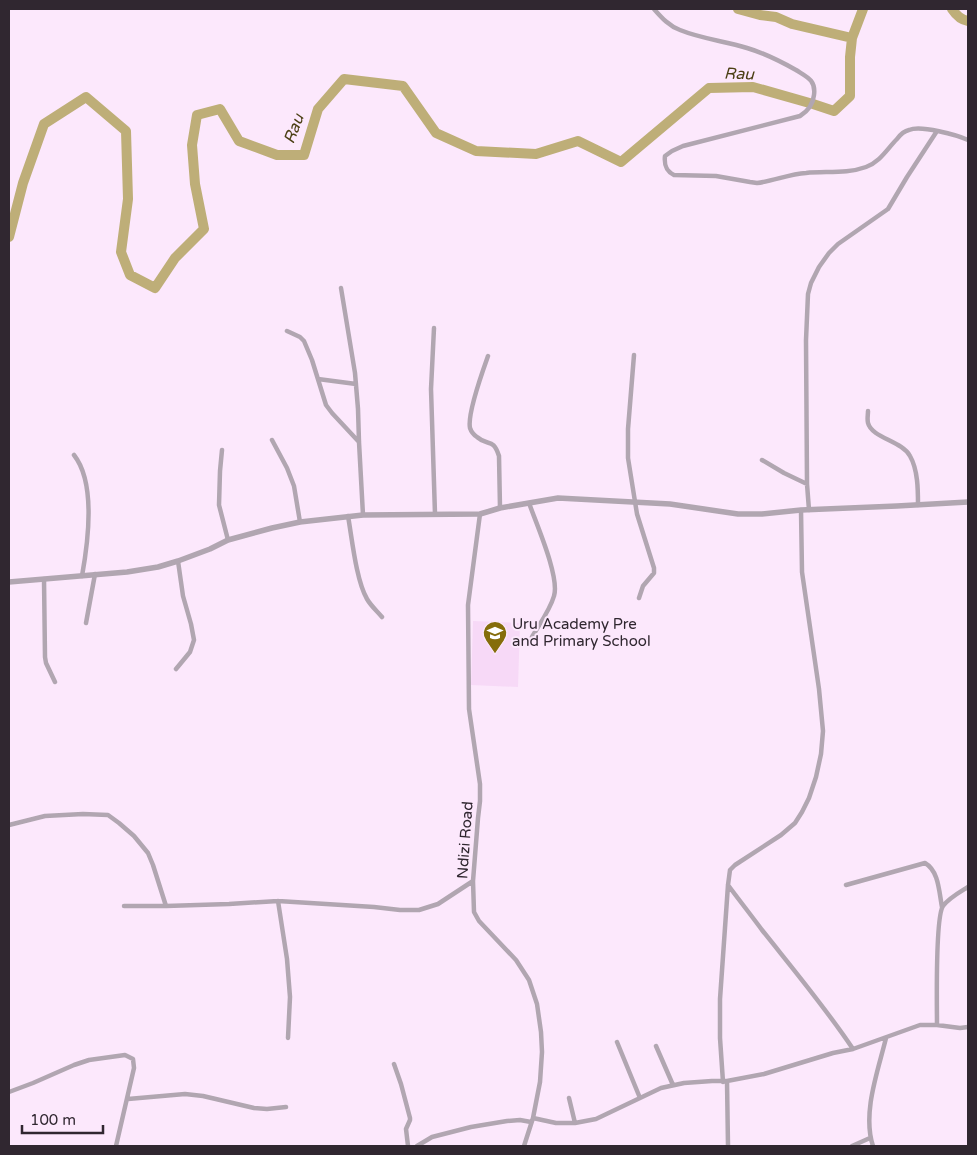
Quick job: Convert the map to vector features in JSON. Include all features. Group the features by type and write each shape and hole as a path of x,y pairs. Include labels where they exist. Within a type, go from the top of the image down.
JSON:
{"street":[{"path":"654,9 669,25 678,30 769,55 805,76 813,83 815,88 813,104 800,116 672,150 665,156 664,162 669,172 674,175 716,176 757,182 805,173 858,170 876,162 898,137 908,130 924,129 937,131 968,140"},
{"path":"809,510 807,484 806,340 808,294 811,283 819,267 838,244 888,209 937,131"},
{"path":"341,288 356,384 363,515"},
{"path":"434,328 431,389 435,514"},
{"path":"287,331 304,341 326,405 359,442"},
{"path":"634,355 628,429 629,466 641,528 654,568 654,573 643,586 639,598"},
{"path":"488,356 477,387 471,413 470,428 480,440 491,443 496,448 499,456 500,508"},
{"path":"318,379 356,384"},
{"path":"868,412 870,428 898,444 910,455 916,477 918,505"},
{"path":"272,440 294,486 300,522"},
{"path":"222,450 219,505 228,540"},
{"path":"74,455 81,466 87,496 88,529 82,576"},
{"path":"762,460 807,484"},
{"path":"9,582 127,572 158,567 178,562 228,540 300,522 363,515 480,514 500,508 558,498 670,504 738,514 968,502"},
{"path":"529,503 550,562 555,586 555,595 552,603 532,637"},
{"path":"728,1146 725,1082 720,1038 720,999 730,870 795,823 809,798 821,754 823,731 819,690 802,572 801,510"},
{"name":"Ndizi Road","path":"480,514 469,592 468,618 470,709 480,784 474,912 479,921 516,960 529,980 537,1004 542,1052 540,1082 524,1146"},
{"path":"348,516 364,591 371,605 382,617"},
{"path":"176,669 190,652 194,640 183,596 178,562"},
{"path":"86,623 95,574"},
{"path":"44,579 45,657 55,682"},
{"path":"9,825 45,816 108,815 134,836 148,853 166,906"},
{"path":"846,886 925,863 935,873 942,907"},
{"path":"124,906 278,901 419,910 438,904 474,881"},
{"path":"728,885 834,1021 853,1049"},
{"path":"936,1025 940,912 942,907 968,887"},
{"path":"278,901 288,969 290,998 288,1038"},
{"path":"417,1146 432,1137 471,1127 507,1121 532,1120 575,1123 596,1119 661,1088 699,1082 725,1082 764,1074 853,1049 920,1025 968,1027"},
{"path":"873,1146 870,1138 868,1114 886,1038"},
{"path":"617,1042 640,1098"},
{"path":"656,1046 673,1085"},
{"path":"9,1092 89,1060 125,1055 133,1059 134,1068 128,1099 116,1146"},
{"path":"394,1064 410,1118 406,1129 408,1146"},
{"path":"128,1099 186,1094 254,1108 286,1107"},
{"path":"569,1098 575,1123"},
{"path":"852,1146 870,1138"}],"shaded area":[{"name":"Uru Academy Pre and Primary School","path":"473,621 520,623 518,687 471,685"}],"waterway":[{"path":"738,9 776,17 792,24 852,38"},
{"name":"Rau","path":"9,237 23,183 44,124 86,97 126,131 128,199 121,252 130,275 155,288 175,258 204,229 195,184 192,145 197,115 220,109 239,141 277,155 304,155 318,109 344,79 403,86 436,133 476,151 536,154 578,141 621,162 709,88 753,87 834,111 850,96 852,38 863,9"},
{"name":"Rau","path":"952,9 959,17 968,21"}],"place":[{"name":"Uru Academy Pre and Primary School","path":"495,654"}]}
